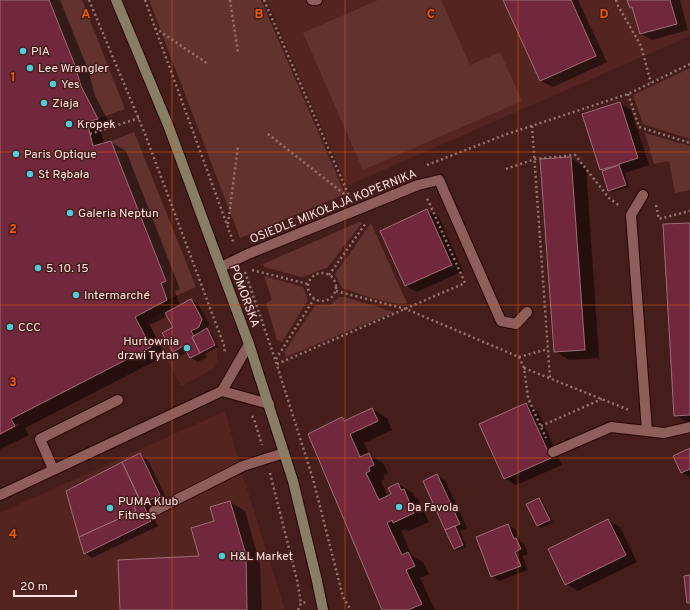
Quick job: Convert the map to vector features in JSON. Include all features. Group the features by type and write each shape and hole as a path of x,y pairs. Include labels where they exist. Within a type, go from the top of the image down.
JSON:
{"street":[{"name":"POMORSKA","path":"116,0 168,125 249,344 284,453 304,527 323,610"},
{"path":"312,0 317,0"},
{"name":"OSIEDLE MIKOŁAJA KOPERNIKA","path":"221,267 239,258 421,184 439,180 501,321 516,324 527,312"},
{"path":"643,195 631,215 647,431"},
{"path":"0,495 222,391 249,344"},
{"path":"222,391 269,404"},
{"path":"53,469 40,439 118,400"},
{"path":"552,452 611,427 664,432 690,427"},
{"path":"154,511 243,466 284,453"}],"path":[{"path":"89,0 139,118 225,348 223,361"},
{"path":"145,0 239,258"},
{"path":"230,0 238,52"},
{"path":"264,0 349,197"},
{"path":"616,0 641,46 651,83"},
{"path":"155,28 208,64"},
{"path":"277,364 465,283 415,170 507,134 628,94 690,64"},
{"path":"628,94 639,127 690,143"},
{"path":"90,134 139,118"},
{"path":"532,126 550,378"},
{"path":"268,134 349,197"},
{"path":"228,226 238,146"},
{"path":"506,169 534,159 575,156 608,198 631,215"},
{"path":"342,200 357,194"},
{"path":"329,275 384,199"},
{"path":"655,203 659,218 690,211"},
{"path":"308,284 243,268 276,359 313,479 342,597 351,610"},
{"path":"322,273 329,275 335,281 336,291 333,297 327,301 321,302 314,299 310,295 308,284 311,278 316,274 322,273"},
{"path":"336,291 406,309 519,357 548,349"},
{"path":"276,359 314,299"},
{"path":"519,357 524,368 528,398 552,452"},
{"path":"524,368 646,416"},
{"path":"541,426 602,399"},
{"path":"251,413 266,458 297,580 300,603 298,610"},
{"path":"337,597 342,597"},
{"path":"300,603 307,602"}],"shaded area":[{"path":"49,0 82,0 125,109 98,119 81,86 74,63"},
{"path":"149,0 261,0 345,194 240,238"},
{"path":"267,0 690,0 690,36 347,186"},
{"path":"378,0 441,0 470,65 500,52 522,101 363,170 303,33"},
{"path":"690,68 690,139 643,124 633,95"},
{"path":"134,132 196,287 167,300 161,283 166,280 111,141"},
{"path":"645,133 690,146 690,190 675,193 669,161 654,164"},
{"path":"359,222 362,223 327,268 301,277 264,267 263,264"},
{"path":"371,223 407,303 393,303 342,288 335,274"},
{"path":"264,276 303,287 308,300 282,342 277,340 266,303 272,300"},
{"path":"192,297 217,344 217,362 212,370 181,386 148,323 151,318"},
{"path":"339,297 345,297 394,312 286,357 284,352 314,307 317,305 330,305"},
{"path":"225,411 243,476 285,610 0,610 0,513"}],"building":[{"name":"Galeria Neptun","path":"0,0 49,0 74,63 81,86 98,119 87,122 93,146 111,141 166,281 161,283 167,300 135,317 151,347 11,419 15,426 0,434"},
{"path":"503,0 571,0 596,56 540,81"},
{"path":"627,0 670,0 677,24 640,34 632,7 630,8"},
{"path":"620,102 638,158 600,170 582,114"},
{"path":"571,157 585,350 554,352 540,159"},
{"path":"619,165 626,185 608,191 602,171"},
{"path":"427,209 452,265 405,286 380,231"},
{"path":"690,223 690,415 674,416 663,224"},
{"path":"191,299 202,319 199,327 191,331 194,336 192,337 200,353 190,358 183,346 173,352 162,333 173,327 165,313"},
{"path":"207,328 215,345 200,353 192,337"},
{"path":"526,403 551,458 504,479 479,424"},
{"path":"372,408 378,421 350,434 360,457 369,453 374,465 369,467 370,471 366,473 379,500 391,494 388,488 398,483 401,490 404,489 414,513 393,523 392,520 387,523 402,555 408,552 415,566 406,570 422,604 408,610 382,610 308,434 342,417 344,421"},
{"path":"690,448 690,469 681,473 673,456"},
{"path":"140,453 160,495 142,504 122,462"},
{"path":"122,462 141,503 134,507 136,511 79,537 66,491"},
{"path":"437,474 460,524 445,530 423,481"},
{"path":"539,498 550,520 537,526 526,504"},
{"name":"H&L Market","path":"230,501 246,555 247,610 120,610 118,560 199,556 191,528 214,521 210,507"},
{"path":"141,503 143,504 151,521 84,554 79,537 136,511 134,507"},
{"path":"608,519 626,555 565,585 548,549"},
{"path":"508,524 514,539 516,538 521,549 515,552 521,566 491,577 476,537"},
{"path":"455,526 463,545 454,549 445,530"},
{"path":"690,575 690,603 687,603 684,576"}],"place":[{"name":"PIA","path":"23,51"},
{"name":"Lee Wrangler","path":"30,68"},
{"name":"Yes","path":"53,84"},
{"name":"Ziaja","path":"44,103"},
{"name":"Kropek","path":"69,124"},
{"name":"Paris Optique","path":"16,154"},
{"name":"St Rąbała","path":"30,174"},
{"name":"Galeria Neptun","path":"70,213"},
{"name":"5. 10. 15","path":"38,268"},
{"name":"Intermarché","path":"76,295"},
{"name":"CCC","path":"10,327"},
{"name":"Hurtownia drzwi Tytan","path":"187,348"},
{"name":"Da Favola","path":"399,507"},
{"name":"PUMA Klub Fitness","path":"110,508"},
{"name":"H&L Market","path":"222,556"}]}
